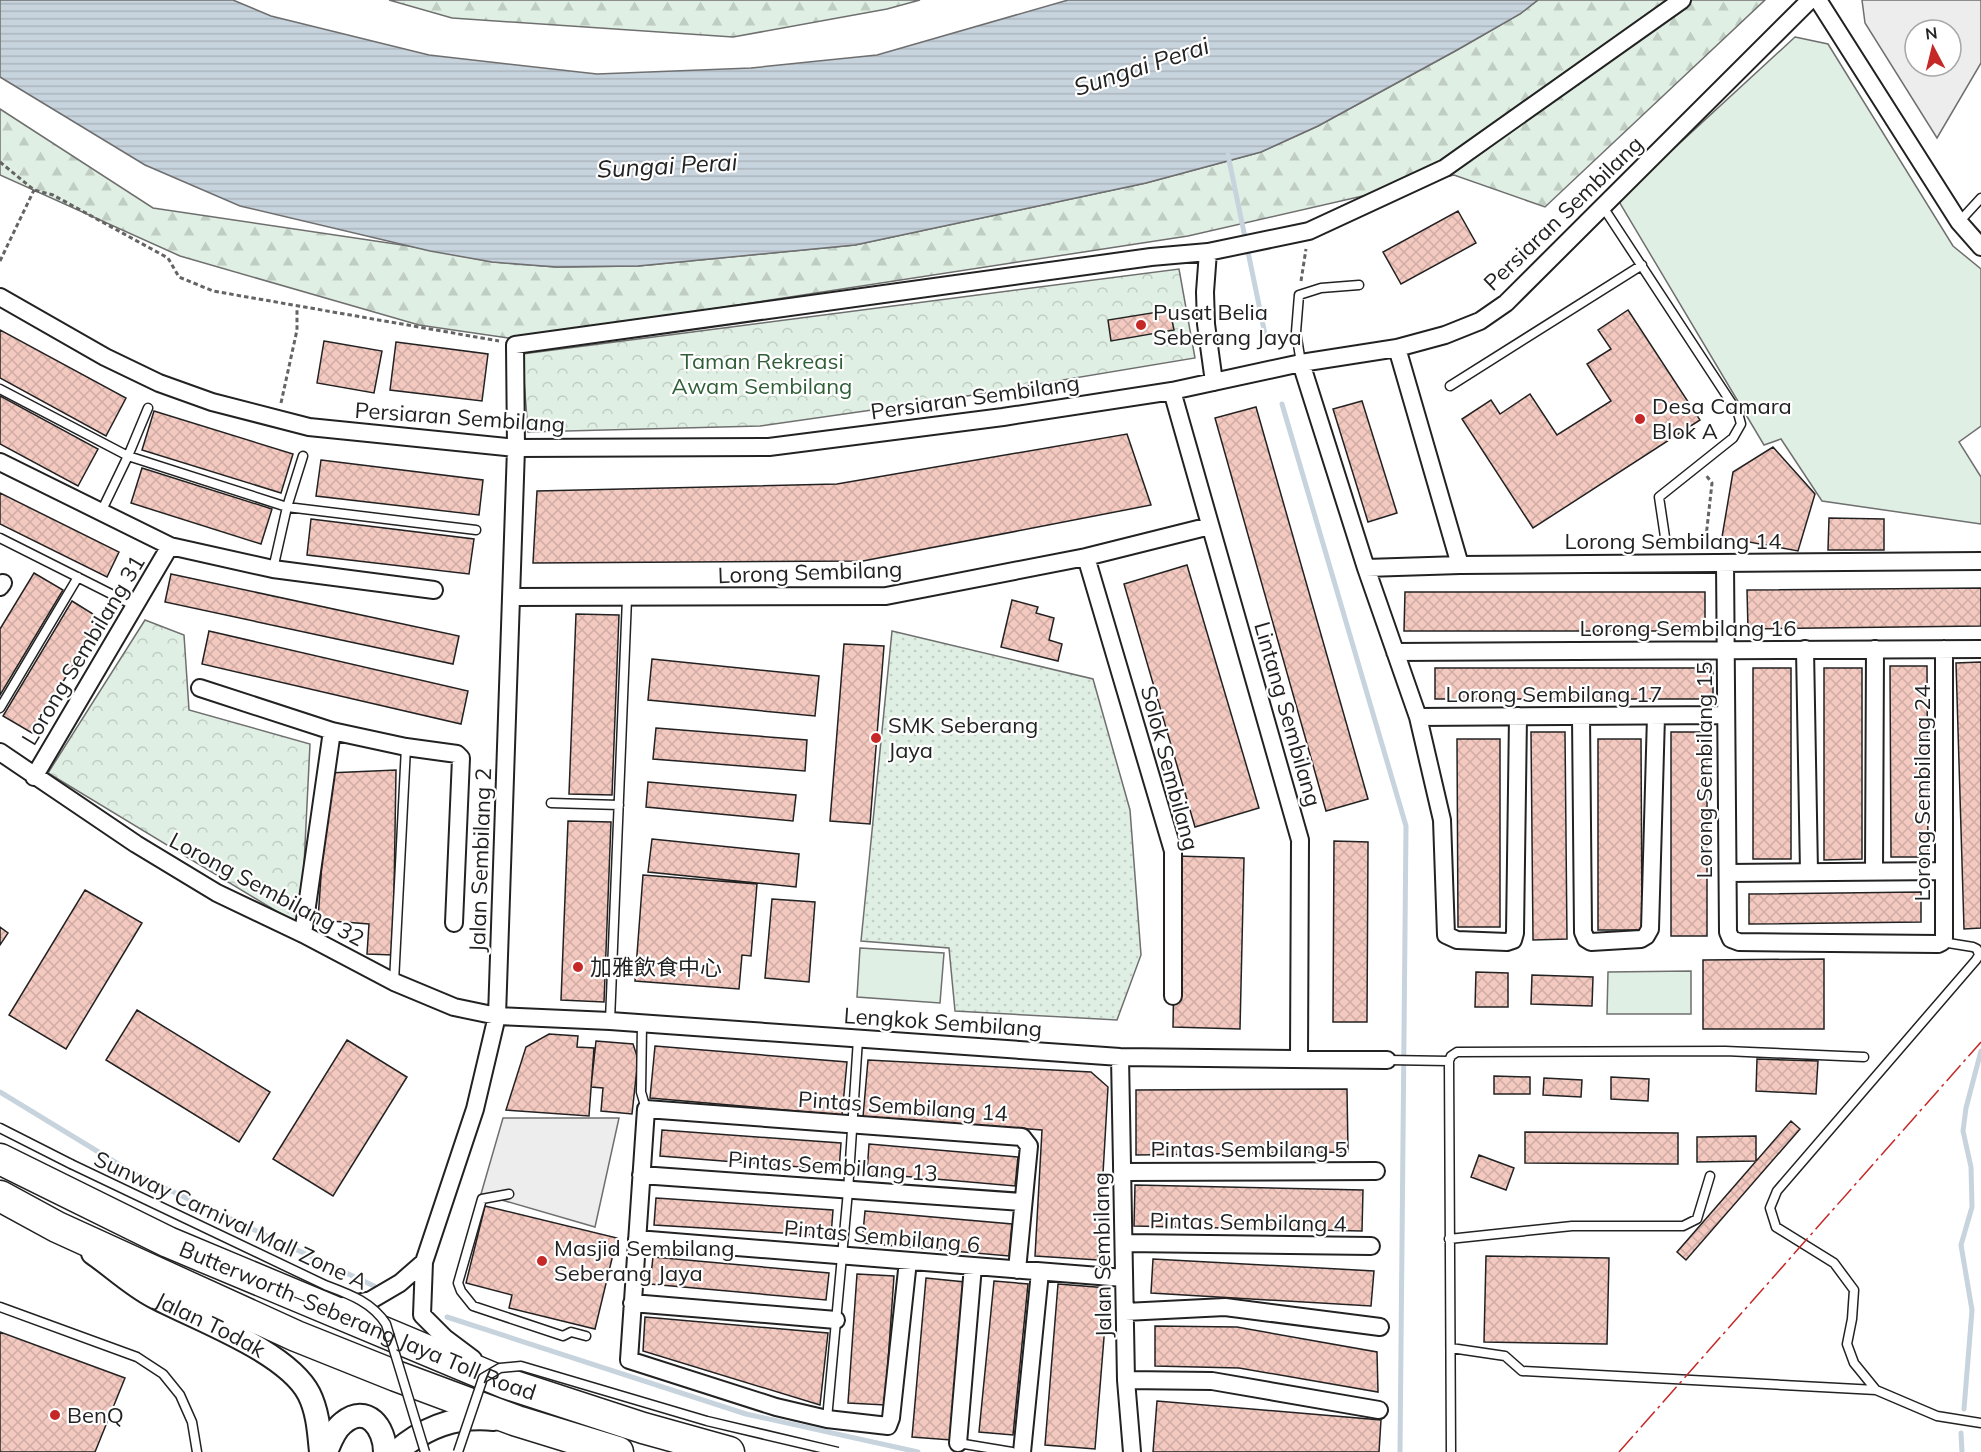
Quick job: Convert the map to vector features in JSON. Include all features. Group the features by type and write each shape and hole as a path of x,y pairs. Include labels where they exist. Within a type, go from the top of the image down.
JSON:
{"highway":[{"name":"Butterworth–Seberang Jaya Toll Road","path":"0,1159 168,1242 505,1383 643,1428 729,1452"},
{"name":"Butterworth–Seberang Jaya Toll Road","path":"0,1196 57,1227 296,1336 517,1421 618,1452"}],"main road":[{"name":"Jalan Todak","path":"57,1227 150,1295 250,1343 291,1372 310,1395 317,1416 321,1452"},
{"path":"326,1452 341,1424 361,1417 373,1420 379,1425 385,1441 385,1452"},
{"path":"396,1452 413,1438 442,1423 487,1418 517,1421"}],"street":[{"path":"515,345 1151,256 1208,252 1309,231 1445,168 1682,0"},
{"name":"Persiaran Sembilang","path":"0,297 105,357 159,382 212,402 277,419 342,431 516,448 769,447 1003,417 1172,391 1301,363 1397,348 1445,335 1480,321 1506,303 1810,0"},
{"path":"1818,0 1959,222 1981,247"},
{"path":"1208,252 1205,292 1206,324 1214,382"},
{"name":"Jalan Sembilang 2","path":"505,1383 445,1338 422,1315 424,1262 475,1109 497,1016 516,448 515,345"},
{"path":"1397,348 1460,565"},
{"path":"1301,363 1365,568 1418,717 1442,820 1446,935 1451,938 1506,942 1513,940 1515,933 1518,716"},
{"name":"Lintang Sembilang","path":"1172,391 1300,840 1299,1058"},
{"path":"0,462 170,546 273,569 434,590"},
{"name":"Lorong Sembilang","path":"511,597 886,596 1086,557 1210,526"},
{"name":"Lorong Sembilang 31","path":"34,777 170,546"},
{"name":"Solok Sembilang","path":"1086,557 1173,851 1173,996"},
{"name":"Lorong Sembilang 14","path":"1365,568 1460,565 1981,561"},
{"name":"Lorong Sembilang 15","path":"1725,563 1728,932 1731,939 1750,942 1938,944 1943,940"},
{"path":"1805,649 1809,872"},
{"path":"1874,872 1875,649"},
{"name":"Lorong Sembilang 24","path":"1943,940 1944,649"},
{"name":"Lorong Sembilang 16","path":"1395,652 1981,649"},
{"path":"200,688 332,731 406,747 458,754 461,758 454,923"},
{"name":"Lorong Sembilang 17","path":"1418,717 1726,715"},
{"path":"1581,716 1583,932 1586,939 1591,942 1641,939 1650,929 1656,716"},
{"path":"303,934 332,731"},
{"name":"Lorong Sembilang 32","path":"0,752 136,844 217,893 303,934 394,982 454,1007 497,1016"},
{"path":"1728,873 1944,871"},
{"name":"Lengkok Sembilang","path":"497,1016 610,1021 1120,1057 1387,1060"},
{"name":"Jalan Sembilang","path":"1120,1057 1126,1380 1132,1452"},
{"path":"646,1109 628,1360 776,1407 827,1419 888,1426 891,1418 908,1261"},
{"name":"Pintas Sembilang 14","path":"646,1109 1022,1137 1029,1146 1017,1270"},
{"name":"Pintas Sembilang 5","path":"1122,1172 1376,1171"},
{"name":"Pintas Sembilang 13","path":"641,1175 1023,1202"},
{"name":"Pintas Sembilang 6","path":"637,1239 1125,1278"},
{"name":"Pintas Sembilang 4","path":"1124,1243 1371,1246"},
{"path":"328,1309 371,1300 400,1283 424,1262"},
{"path":"958,1443 973,1266"},
{"path":"1022,1452 1040,1272"},
{"path":"632,1303 836,1320"},
{"path":"1125,1312 1225,1307 1380,1327"},
{"path":"1126,1380 1212,1381 1379,1410"}],"lane":[{"path":"1959,222 1981,198"},
{"path":"1603,207 1738,413 1741,424 1733,438 1659,497 1665,537"},
{"path":"1450,386 1642,265"},
{"path":"1301,363 1296,332 1299,295 1321,288 1359,285"},
{"path":"0,389 128,456 287,507 476,530"},
{"path":"101,512 148,408"},
{"path":"273,569 287,507 303,456"},
{"path":"0,538 135,606"},
{"path":"0,708 78,577"},
{"path":"610,1021 627,598"},
{"path":"394,982 406,747"},
{"path":"551,802 619,805"},
{"path":"1876,1390 1854,1363 1847,1344 1854,1290 1834,1263 1776,1227 1770,1208 1777,1191 1979,955 1977,949 1973,947 1943,940"},
{"path":"642,1024 641,1092 646,1109"},
{"path":"827,1419 848,1191 858,1039"},
{"path":"1451,1452 1449,1061 1451,1056 1457,1052 1725,1051 1864,1057"},
{"path":"1387,1060 1449,1061"},
{"name":"Sunway Carnival Mall Zone A","path":"0,1128 325,1285 358,1298 379,1314 386,1324 425,1452"},
{"path":"1449,1239 1572,1226 1683,1226 1697,1219 1710,1176"},
{"path":"508,1194 482,1199 458,1283 461,1291 473,1306 563,1336 571,1332 585,1336"},
{"path":"0,1306 137,1357 163,1374 180,1395 192,1422 197,1452"},
{"path":"1451,1348 1505,1356 1522,1371 1876,1390 1937,1416 1981,1423"},
{"path":"458,1452 483,1378 500,1368 521,1366 707,1421 838,1452"},
{"path":"958,1443 1012,1452"}],"path":[{"path":"0,162 34,190 52,195 168,258 179,277 213,291 515,345"},
{"path":"0,261 34,190"},
{"path":"1299,295 1309,231"},
{"path":"277,419 297,330 297,307"},
{"path":"1699,465 1712,483 1704,541 1707,563"}],"green space":[{"path":"389,0 920,0 887,9 733,37 452,18"},
{"path":"1538,0 1765,0 1545,207 1454,175 1188,236 516,339 419,325 180,256 0,175 0,109 153,208 409,246 493,262 556,267 638,266 855,245 1146,183 1261,152 1318,126 1457,50 1520,14"},
{"path":"1795,37 1828,44 1953,246 1981,269 1981,426 1959,442 1981,477 1981,524 1822,501 1781,439 1764,445 1618,200"},
{"name":"Taman Rekreasi Awam Sembilang","path":"1179,269 1195,358 949,399 760,426 528,432 522,354"},
{"path":"145,620 184,635 189,710 310,744 301,926 48,773"},
{"path":"892,631 1093,679 1130,810 1141,955 1117,1020 955,1011 949,948 861,941"},
{"path":"860,948 944,953 940,1003 857,997"},
{"path":"1691,971 1691,1014 1607,1014 1608,972"}],"shaded area":[{"path":"1862,0 1981,0 1981,63 1937,138 1865,23"},
{"path":"503,1118 619,1118 595,1227 481,1194"}],"water":[{"name":"Sungai Perai","path":"0,0 233,0 271,16 429,55 597,74 751,68 877,55 1068,0 1538,0 1520,14 1457,50 1318,126 1261,152 1146,183 855,245 638,266 556,267 492,262 430,251 240,206 145,165 0,77"}],"building":[{"path":"1458,211 1476,243 1401,284 1383,252"},
{"name":"Pusat Belia Seberang Jaya","path":"1170,310 1174,330 1111,341 1108,320"},
{"name":"Desa Camara Blok A","path":"1628,310 1700,420 1533,528 1462,419 1491,400 1500,414 1530,394 1557,435 1611,401 1587,364 1611,349 1598,330"},
{"path":"0,330 126,398 106,436 0,378"},
{"path":"324,341 382,351 374,393 317,383"},
{"path":"396,342 488,354 482,401 390,390"},
{"path":"0,396 98,449 78,486 0,444"},
{"path":"1362,401 1397,513 1368,522 1333,409"},
{"path":"1256,407 1368,799 1326,811 1215,418"},
{"path":"154,411 293,454 281,493 142,450"},
{"path":"1127,434 1151,505 863,561 533,563 537,491 837,484"},
{"path":"1773,447 1815,494 1798,551 1722,537 1733,472"},
{"path":"321,460 483,480 479,515 316,496"},
{"path":"142,468 272,509 261,544 131,503"},
{"path":"0,493 119,552 107,577 0,524"},
{"path":"1829,518 1884,519 1884,550 1828,550"},
{"path":"311,519 474,539 469,574 307,555"},
{"path":"1187,565 1259,808 1195,827 1124,584"},
{"path":"34,573 63,590 0,695 0,629"},
{"path":"171,574 459,636 453,664 165,602"},
{"path":"1981,588 1981,626 1748,629 1747,590"},
{"path":"1405,592 1705,592 1705,631 1404,631"},
{"path":"1012,600 1038,607 1036,613 1054,618 1049,640 1062,644 1058,661 1001,647"},
{"path":"72,601 101,619 32,733 3,716"},
{"path":"576,614 619,615 612,795 569,794"},
{"path":"209,631 468,691 461,724 202,664"},
{"path":"844,644 884,646 870,824 830,821"},
{"path":"652,659 819,676 815,716 648,700"},
{"path":"1981,662 1981,928 1964,929 1956,663"},
{"path":"1890,666 1927,666 1928,857 1891,857"},
{"path":"1435,668 1713,668 1713,699 1435,699"},
{"path":"1753,668 1791,668 1791,859 1753,859"},
{"path":"1824,668 1862,668 1862,859 1824,860"},
{"path":"656,728 807,740 805,771 653,759"},
{"path":"1531,732 1565,732 1567,939 1533,940"},
{"path":"1671,732 1707,732 1707,936 1671,936"},
{"path":"1457,739 1500,739 1500,927 1458,927"},
{"path":"1598,739 1641,739 1642,930 1598,930"},
{"path":"396,770 393,955 367,954 369,924 318,920 328,773"},
{"path":"648,782 796,795 793,821 646,807"},
{"path":"568,821 611,822 604,1002 561,1000"},
{"path":"652,839 799,854 796,887 648,872"},
{"path":"1334,841 1368,842 1367,1022 1333,1022"},
{"path":"1176,856 1244,858 1240,1029 1173,1027"},
{"path":"643,875 757,884 751,956 742,955 739,989 635,981"},
{"path":"85,890 142,923 66,1049 9,1015"},
{"path":"1921,892 1921,922 1749,924 1749,894"},
{"path":"772,899 815,902 809,982 765,978"},
{"path":"0,927 8,933 0,945"},
{"path":"1824,959 1824,1029 1703,1029 1703,960"},
{"path":"1476,972 1508,973 1508,1007 1475,1007"},
{"path":"1532,975 1593,977 1592,1006 1531,1004"},
{"path":"137,1010 270,1092 239,1142 106,1060"},
{"path":"549,1034 578,1036 577,1047 594,1048 589,1116 506,1110 526,1047"},
{"path":"347,1040 407,1077 333,1196 273,1159"},
{"path":"596,1041 633,1044 638,1059 632,1114 601,1111 603,1088 591,1087"},
{"path":"655,1046 847,1062 842,1115 650,1098"},
{"path":"1757,1059 1818,1061 1816,1094 1756,1091"},
{"path":"868,1060 1091,1072 1108,1087 1098,1260 1035,1256 1042,1130 863,1117"},
{"path":"1494,1076 1530,1077 1530,1094 1494,1094"},
{"path":"1611,1077 1649,1079 1648,1101 1611,1099"},
{"path":"1544,1078 1582,1080 1581,1097 1543,1095"},
{"path":"1347,1089 1348,1152 1136,1155 1136,1090"},
{"path":"1791,1121 1800,1129 1686,1260 1677,1252"},
{"path":"662,1130 841,1143 839,1170 660,1156"},
{"path":"1525,1132 1678,1133 1678,1164 1525,1163"},
{"path":"1756,1136 1756,1161 1697,1162 1697,1137"},
{"path":"869,1144 1018,1157 1015,1186 867,1173"},
{"path":"1479,1155 1514,1168 1506,1190 1471,1177"},
{"path":"1135,1185 1363,1190 1362,1231 1134,1226"},
{"path":"656,1198 833,1210 831,1236 654,1225"},
{"name":"Masjid Sembilang Seberang Jaya","path":"485,1206 617,1238 595,1329 509,1308 512,1295 466,1283"},
{"path":"865,1211 1012,1224 1009,1256 862,1243"},
{"path":"1486,1256 1609,1258 1607,1344 1484,1342"},
{"path":"653,1257 829,1273 826,1300 650,1284"},
{"path":"1153,1259 1374,1271 1371,1306 1151,1293"},
{"path":"857,1274 894,1276 885,1405 848,1403"},
{"path":"926,1278 965,1282 951,1440 912,1437"},
{"path":"994,1281 1028,1284 1013,1435 979,1432"},
{"path":"1058,1284 1108,1288 1095,1449 1045,1445"},
{"path":"645,1317 828,1333 820,1405 643,1351"},
{"path":"1155,1326 1237,1327 1377,1352 1378,1392 1239,1368 1155,1366"},
{"name":"BenQ","path":"0,1332 125,1378 95,1452 0,1452"},
{"path":"1157,1401 1381,1420 1379,1452 1153,1452"}],"waterway":[{"path":"1228,155 1266,339"},
{"path":"1282,404 1406,826 1400,1452"},
{"path":"1964,1409 1972,1310 1961,1245 1972,1207 1971,1167 1963,1131 1966,1108 1981,1051"},
{"path":"0,1092 133,1173 374,1286"},
{"path":"447,1317 746,1414 918,1452"},
{"path":"1961,1433 1962,1452"}],"power":[{"path":"1619,1452 1981,1042"}],"place":[{"name":"Pusat Belia Seberang Jaya","path":"1141,325"},
{"name":"Desa Camara Blok A","path":"1640,419"},
{"name":"SMK Seberang Jaya","path":"876,738"},
{"name":"加雅飲食中心","path":"578,967"},
{"name":"Masjid Sembilang Seberang Jaya","path":"542,1261"},
{"name":"BenQ","path":"55,1415"}]}
